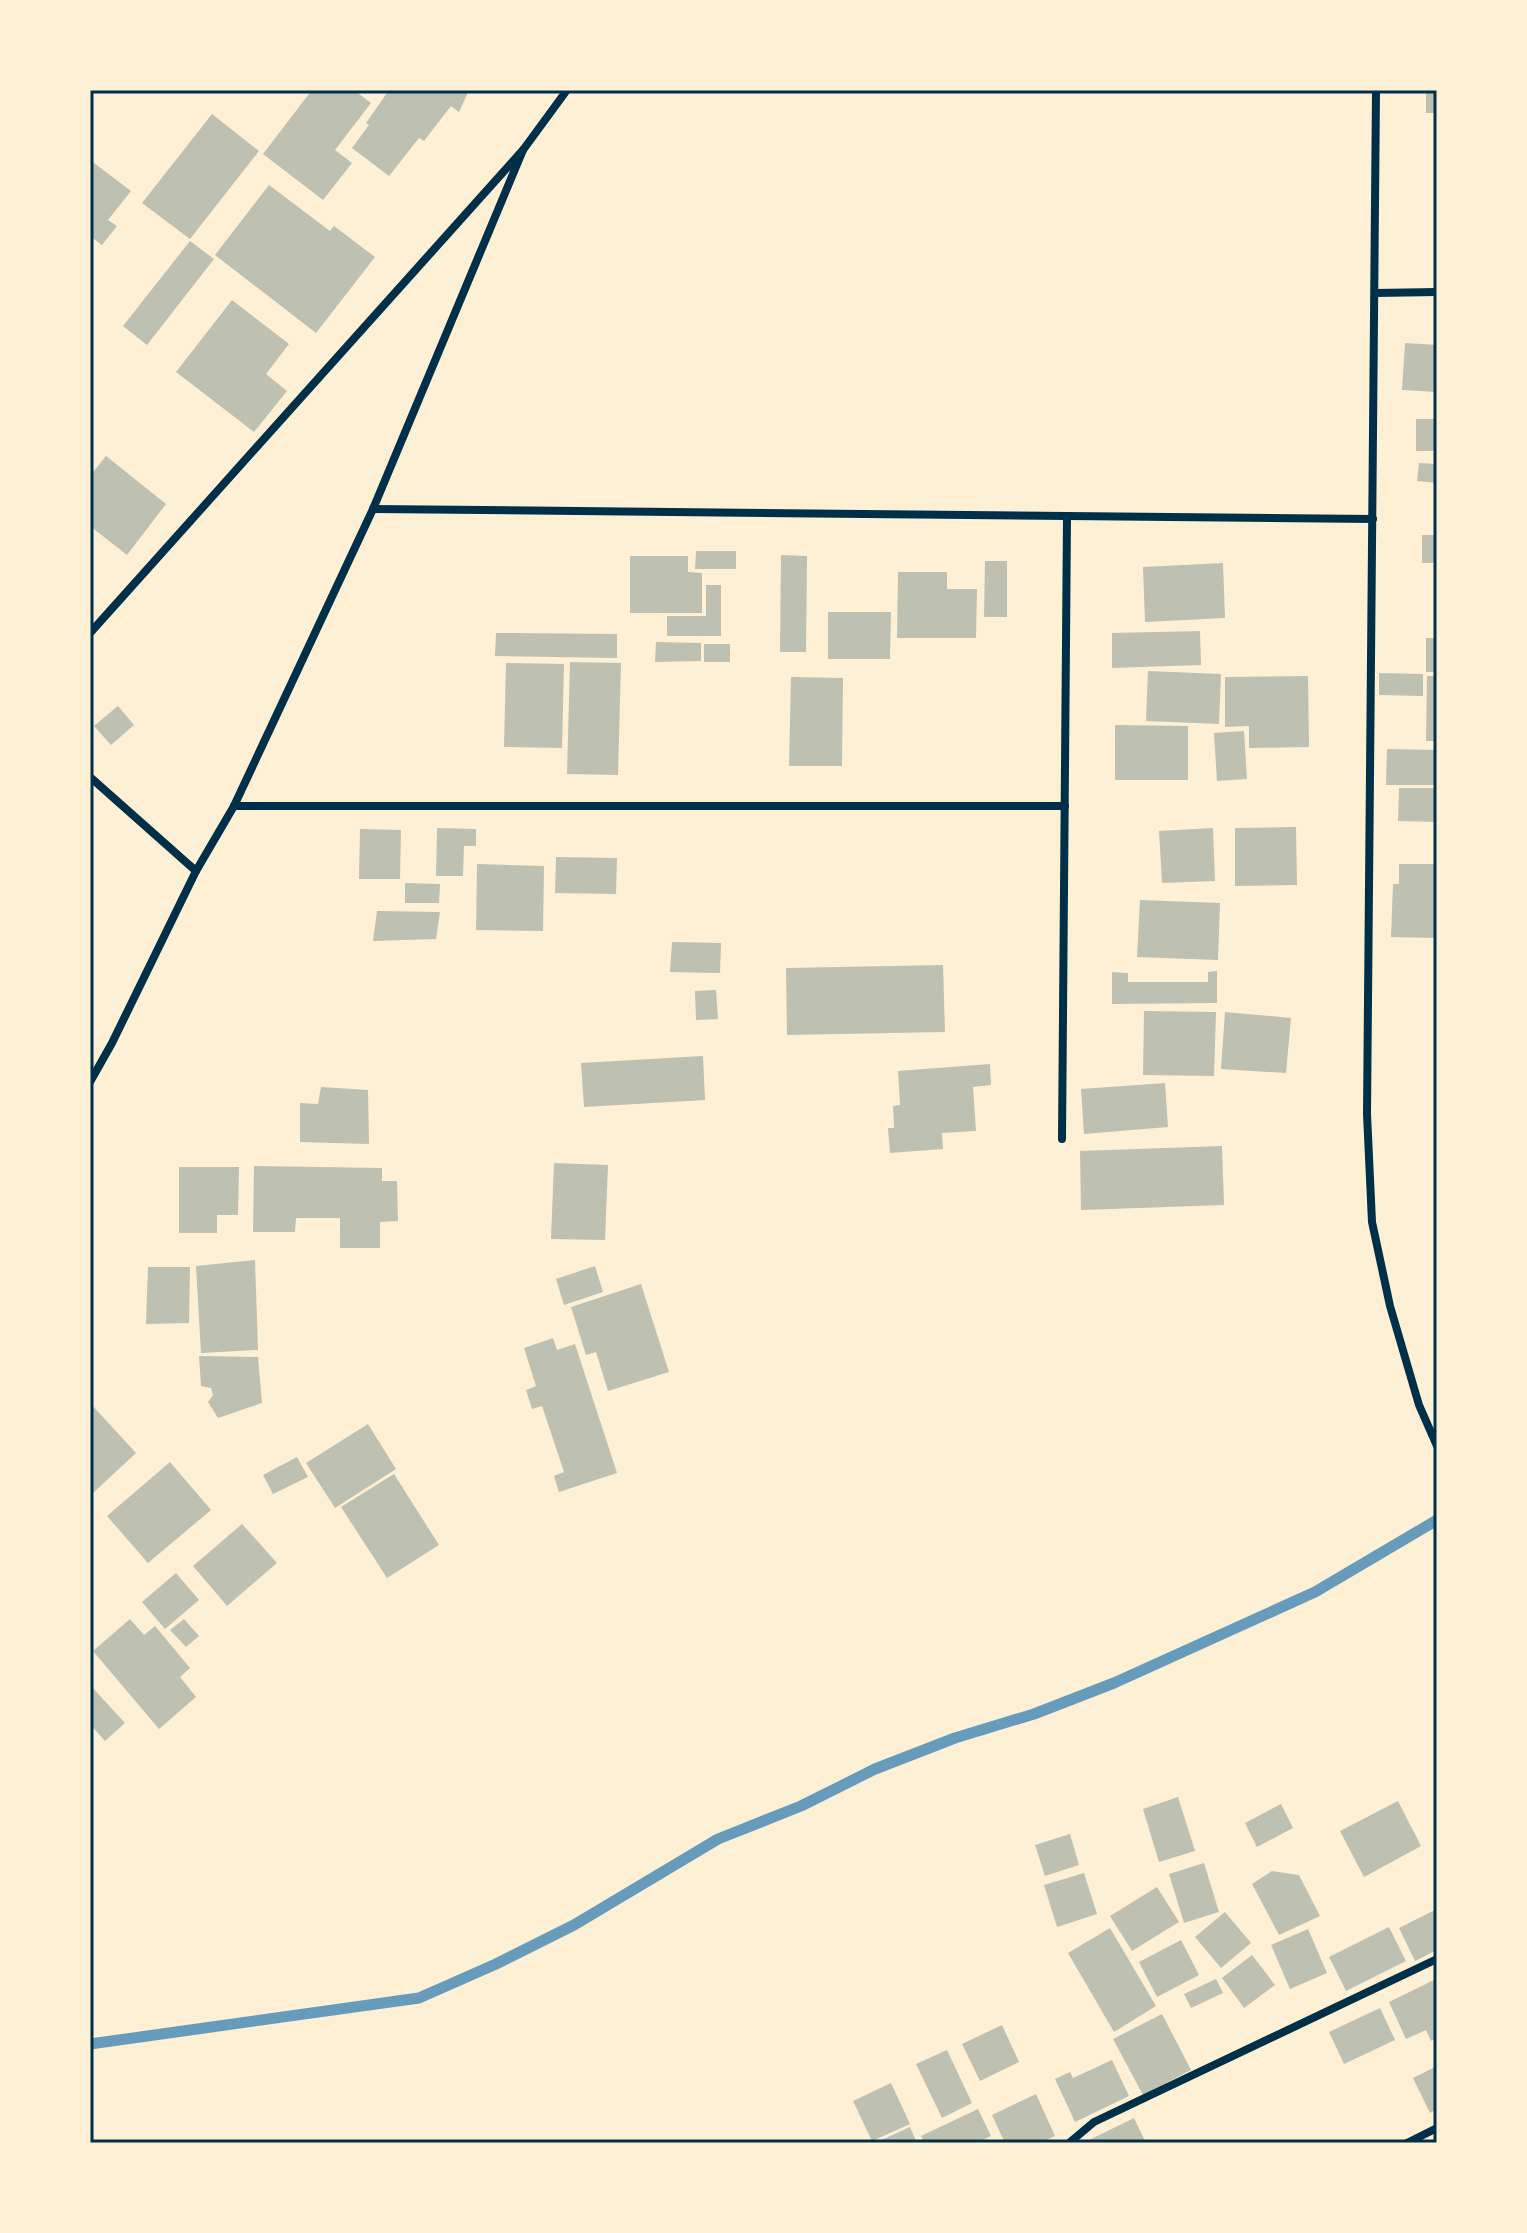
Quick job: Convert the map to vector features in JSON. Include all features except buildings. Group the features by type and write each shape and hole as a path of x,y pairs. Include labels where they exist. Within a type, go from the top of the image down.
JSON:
{"street":[{"path":"90,633 523,150 567,90"},
{"path":"1376,90 1367,1114 1372,1222 1390,1306 1419,1405 1437,1446"},
{"path":"90,1082 196,871 234,806 373,509 523,150"},
{"path":"1375,293 1437,292"},
{"path":"373,509 1373,519"},
{"path":"1062,1139 1067,517"},
{"path":"90,777 196,871"},
{"path":"234,806 1065,806"},
{"path":"1069,2143 1094,2122 1437,1959"},
{"path":"1407,2143 1437,2128"}],"waterway":[{"path":"90,2044 419,1998 574,1925 718,1839 801,1806 875,1769 1114,1683 1315,1592 1437,1520"}]}
